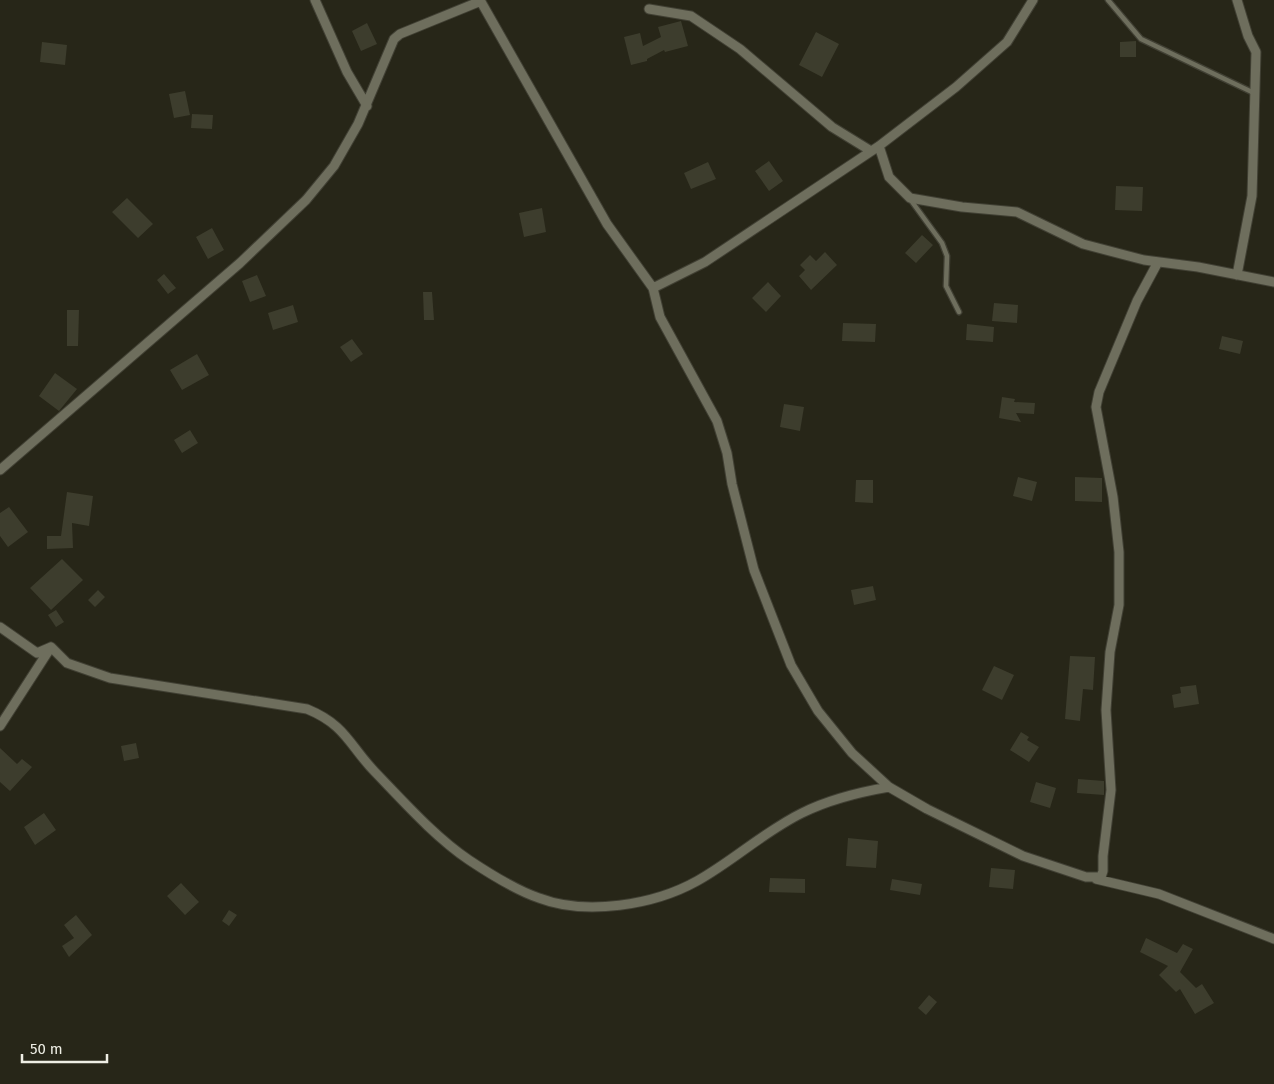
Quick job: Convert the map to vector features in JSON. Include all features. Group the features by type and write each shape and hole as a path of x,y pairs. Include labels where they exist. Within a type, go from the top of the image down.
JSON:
{"street":[{"path":"315,0 346,72 367,106"},
{"path":"0,470 240,263 306,200 334,166 367,106 394,39 400,34 481,0 607,224 653,288 660,317 709,404 723,435 732,484 754,570 791,665 814,705 835,734 889,786 927,809 1023,856 1065,871 1159,894 1274,939"},
{"path":"653,288 705,262 879,146 956,87 1007,42 1033,0"},
{"path":"1237,0 1248,36 1256,52 1251,170 1252,196 1237,274"},
{"path":"649,9 691,16 740,49 832,127 871,151"},
{"path":"879,146 889,177 910,198 1017,212 1083,244 1158,262 1198,266 1274,282"},
{"path":"1096,878 1101,876 1104,871 1103,856 1110,790 1106,710 1110,652 1119,605 1118,552 1113,497 1096,407 1099,392 1137,301 1158,262"},
{"path":"0,627 37,653 51,647"},
{"path":"51,647 67,663 110,678 307,709 319,714 334,723 374,771 458,851 502,879 539,898 566,905 629,903 672,893 697,881 802,813 860,792 889,786"},
{"path":"0,726 51,647"}],"lane":[{"path":"1108,0 1141,39 1255,94"},
{"path":"910,198 942,243 947,256 946,286 959,312"}],"building":[{"path":"681,21 688,46 665,52 664,50 647,59 647,61 631,65 624,37 640,33 643,46 661,37 658,27"},
{"path":"367,23 377,44 361,51 352,31"},
{"path":"816,32 839,44 822,77 799,65"},
{"path":"1136,41 1136,57 1120,57 1120,42"},
{"path":"42,42 67,45 65,65 40,62"},
{"path":"185,91 190,115 174,118 169,94"},
{"path":"192,114 213,115 212,129 191,128"},
{"path":"769,161 783,181 769,191 755,171"},
{"path":"708,162 716,179 691,189 684,173"},
{"path":"1116,186 1143,187 1142,211 1115,210"},
{"path":"127,198 153,224 138,238 112,212"},
{"path":"542,208 546,232 524,237 519,213"},
{"path":"212,228 224,250 208,259 196,237"},
{"path":"922,235 933,245 916,263 905,253"},
{"path":"825,252 837,265 811,290 799,276 805,270 800,265 810,255 816,261"},
{"path":"164,274 176,288 168,294 157,280"},
{"path":"257,275 266,296 250,302 242,281"},
{"path":"768,282 781,296 766,312 752,298"},
{"path":"423,292 432,292 434,320 424,320"},
{"path":"994,303 1018,305 1017,323 992,321"},
{"path":"293,305 298,322 273,330 268,313"},
{"path":"67,310 79,310 78,346 67,346"},
{"path":"843,323 876,324 875,342 842,341"},
{"path":"967,324 994,327 993,342 966,340"},
{"path":"1222,336 1243,341 1240,354 1219,349"},
{"path":"352,339 363,354 351,362 340,347"},
{"path":"197,354 209,375 182,390 170,370"},
{"path":"55,373 77,389 59,411 39,396"},
{"path":"1002,397 1015,399 1014,402 1035,403 1034,414 1016,413 1021,422 999,418"},
{"path":"784,404 804,407 800,431 780,427"},
{"path":"190,430 198,443 182,453 174,440"},
{"path":"1018,477 1037,482 1032,501 1013,496"},
{"path":"1075,477 1102,478 1102,502 1075,501"},
{"path":"856,480 873,480 873,503 855,502"},
{"path":"67,492 93,496 89,526 72,523 73,548 47,549 47,536 61,536"},
{"path":"9,507 28,532 8,547 0,536 0,513"},
{"path":"62,559 83,580 51,610 30,588"},
{"path":"873,586 876,600 854,605 851,590"},
{"path":"98,590 105,597 95,607 88,600"},
{"path":"56,610 64,622 56,627 48,615"},
{"path":"1070,656 1095,657 1093,690 1083,689 1080,721 1065,719"},
{"path":"994,666 1014,675 1002,700 982,690"},
{"path":"1196,685 1199,704 1174,708 1172,695 1181,693 1180,687"},
{"path":"1021,732 1029,737 1027,740 1039,747 1029,762 1010,750"},
{"path":"136,743 139,758 124,761 121,746"},
{"path":"0,748 17,764 22,759 32,767 10,791 0,782"},
{"path":"1078,779 1104,781 1104,795 1077,793"},
{"path":"1036,782 1056,788 1050,808 1030,802"},
{"path":"44,813 56,830 35,845 24,827"},
{"path":"848,838 878,841 876,868 846,866"},
{"path":"991,868 1015,870 1013,889 989,887"},
{"path":"770,878 805,879 805,893 769,892"},
{"path":"892,879 922,884 920,895 890,890"},
{"path":"181,883 199,902 185,915 167,896"},
{"path":"229,910 237,915 229,926 222,921"},
{"path":"76,915 92,935 69,957 62,946 74,938 64,925"},
{"path":"1146,938 1177,953 1183,944 1193,949 1180,972 1196,988 1202,984 1214,1003 1195,1014 1180,989 1176,992 1159,975 1168,966 1140,952"},
{"path":"929,995 937,1002 926,1015 918,1008"}]}
